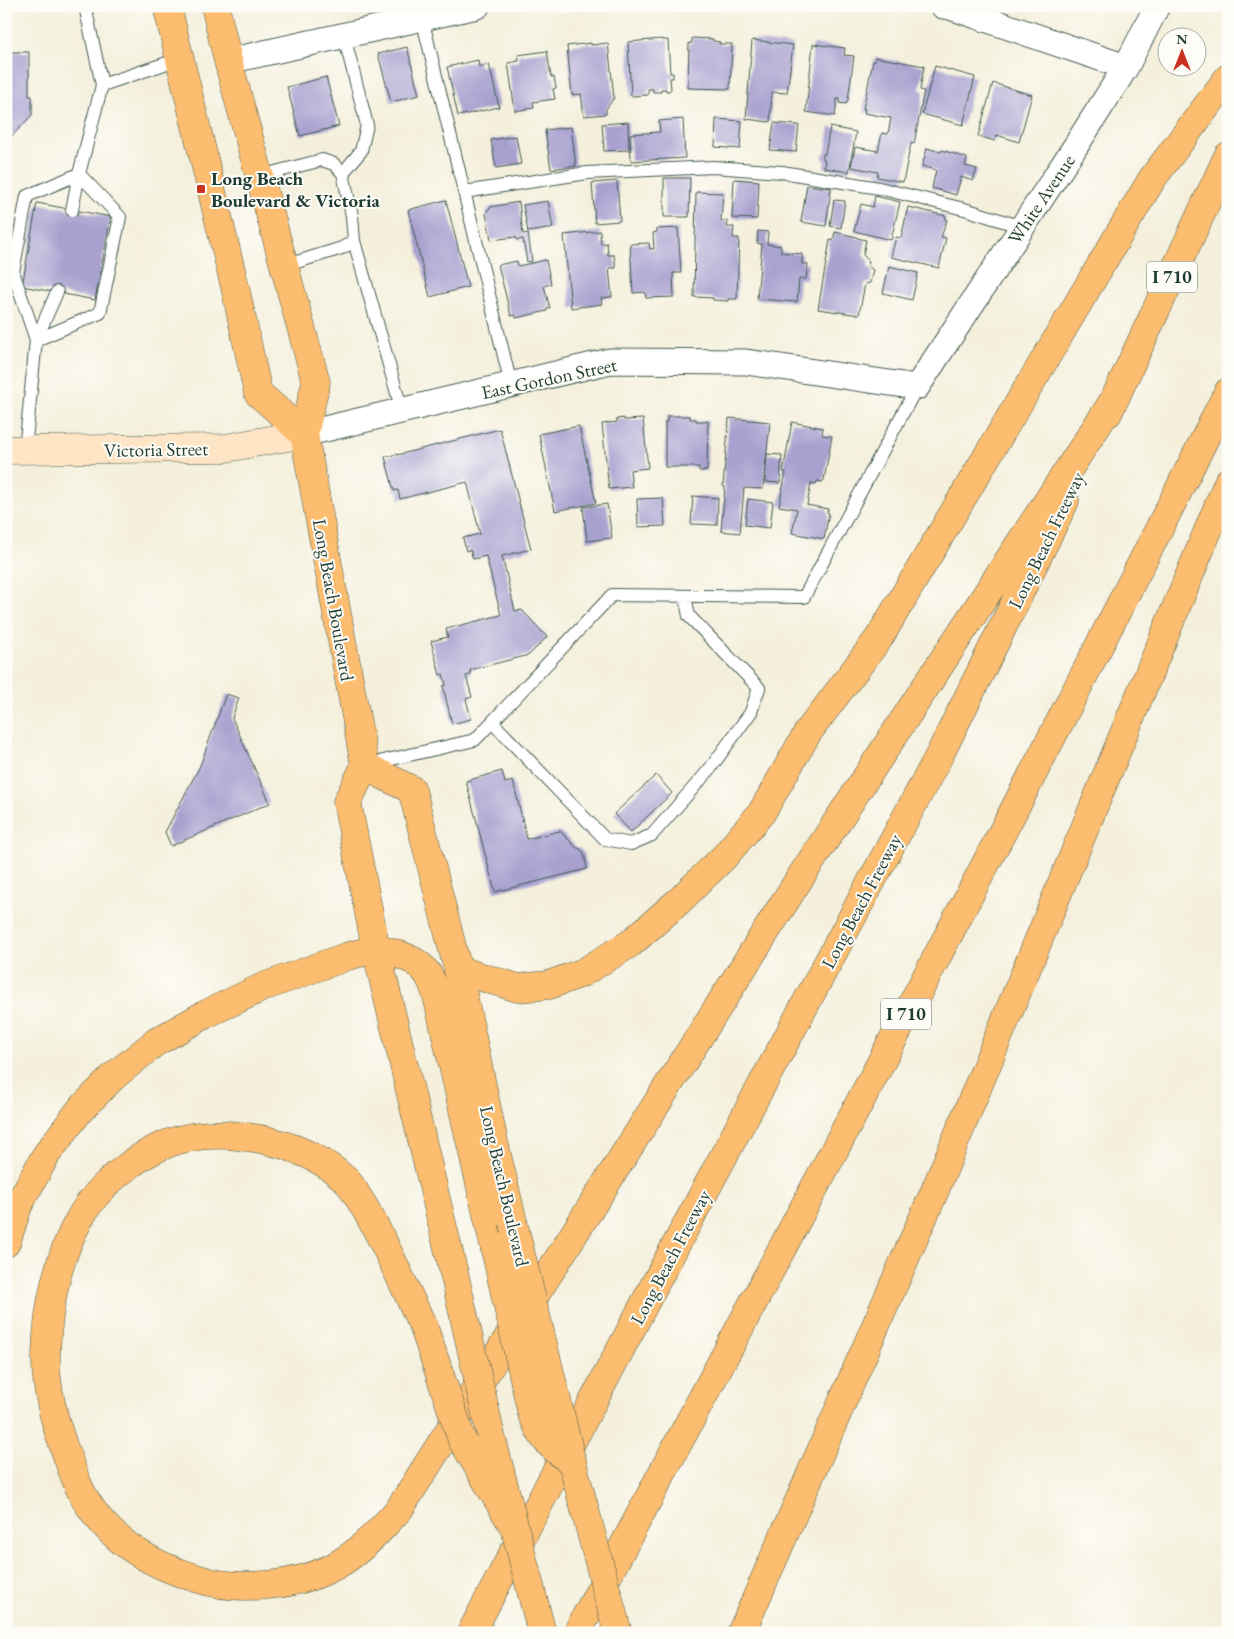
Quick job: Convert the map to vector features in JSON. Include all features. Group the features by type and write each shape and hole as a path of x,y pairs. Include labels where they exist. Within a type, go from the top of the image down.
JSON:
{"main road":[{"path":"166,6 235,286 258,393 304,434"},
{"name":"Long Beach Boulevard","path":"215,6 228,61 316,382 304,434 365,766 412,790 458,970 493,1138 513,1222 572,1462 618,1633"},
{"path":"458,970 518,988 549,985 582,973 631,942 679,901 724,857 762,812 808,732 879,638 1152,179 1228,78"},
{"name":"Long Beach Freeway","path":"471,1633 658,1278 940,754 1116,397 1228,156"},
{"name":"I 710","path":"577,1633 949,934 1146,555 1228,392"},
{"path":"514,1527 462,1440 424,1328 380,1234 349,1182 321,1162 294,1148 259,1138 221,1134 187,1138 156,1148 125,1168 101,1189 80,1216 66,1247 56,1282 49,1319 46,1357 49,1395 60,1436 73,1474 90,1508 114,1535 142,1556 177,1573 211,1583 239,1586 290,1583 325,1573 352,1556 376,1535 400,1508 798,880 1116,397"},
{"path":"741,1633 933,1195 1228,482"},
{"path":"365,766 347,802 376,949 490,1432 542,1633"},
{"path":"6,1242 18,1206 46,1155 80,1110 114,1076 156,1042 204,1015 263,987 334,961 376,949 399,954 420,964 430,977 438,1000 532,1414 541,1435 552,1449 572,1462"}],"street":[{"path":"228,61 344,36 421,12 477,6"},
{"path":"943,6 1126,67"},
{"name":"White Avenue","path":"917,387 1126,67 1157,6"},
{"name":"East Gordon Street","path":"304,434 610,361 746,362 917,387"},
{"name":"Victoria Street","path":"16,450 226,448 304,434"}],"lane":[{"path":"72,210 79,174 102,85 85,6"},
{"path":"421,12 511,385"},
{"path":"343,173 361,152 367,125 344,36"},
{"path":"102,85 179,59"},
{"path":"260,176 322,160 334,164 343,173 352,216 354,241 402,410"},
{"path":"464,192 587,173 723,168 782,172 880,188 968,210 1022,227"},
{"path":"36,340 13,272 27,196 79,174"},
{"path":"36,340 100,313 120,217 79,174"},
{"path":"284,266 342,248 354,241"},
{"path":"16,450 36,340 57,292"},
{"path":"365,766 475,740 612,595 804,597 917,387"},
{"path":"492,722 605,839 631,844 652,835 710,770 751,712 759,688 689,616 685,596"}],"building":[{"path":"692,38 713,39 713,41 720,42 719,44 732,44 730,89 688,88 689,43 692,43"},
{"path":"668,40 670,73 673,73 673,78 670,78 671,89 666,91 666,89 661,89 661,92 653,92 653,89 648,89 648,95 631,96 628,42"},
{"path":"752,40 793,45 787,93 772,92 770,122 746,119"},
{"path":"591,43 591,45 608,43 614,98 606,109 606,114 584,116 581,94 572,95 567,46"},
{"path":"813,44 845,48 844,55 854,56 848,100 846,104 839,103 840,99 837,99 835,116 806,112"},
{"path":"407,47 419,95 391,102 378,54"},
{"path":"547,51 551,77 554,77 556,88 553,89 555,99 533,102 534,108 515,111 508,63 519,61 518,55"},
{"path":"6,52 29,52 29,96 32,96 32,115 9,139 6,139"},
{"path":"875,57 924,66 920,90 924,91 914,144 911,143 903,182 877,177 878,172 851,167 855,147 878,151 882,133 888,134 891,118 864,113 865,109 863,109"},
{"path":"478,60 479,67 489,64 499,107 458,116 447,67"},
{"path":"935,66 975,77 963,125 922,114"},
{"path":"326,77 339,126 300,136 287,87"},
{"path":"993,83 1032,95 1019,142 997,135 995,141 978,136"},
{"path":"683,119 685,158 631,161 630,134 660,132 659,121"},
{"path":"716,119 742,121 740,149 715,147"},
{"path":"628,122 629,150 604,151 602,124"},
{"path":"774,123 799,125 796,152 770,150"},
{"path":"571,127 576,166 551,169 545,130"},
{"path":"830,127 856,132 849,172 824,168 825,160 823,159 823,154 825,154"},
{"path":"516,136 521,164 496,168 491,140"},
{"path":"927,148 941,152 942,150 967,158 965,166 977,169 973,181 961,177 956,195 932,188 936,170 922,166"},
{"path":"664,178 690,178 689,217 664,217"},
{"path":"734,179 759,181 757,219 732,218"},
{"path":"617,181 620,221 595,223 592,183"},
{"path":"807,185 831,188 826,226 801,222"},
{"path":"696,192 723,193 721,221 728,221 727,227 734,227 733,238 739,238 737,299 728,299 728,301 694,297"},
{"path":"875,196 900,202 891,240 854,231 861,204 873,207"},
{"path":"446,200 468,287 430,297 408,210"},
{"path":"834,200 845,201 841,228 830,226"},
{"path":"548,201 553,228 528,232 523,205"},
{"path":"519,202 523,234 528,233 532,261 527,262 523,239 517,240 516,237 491,240 486,213 490,207"},
{"path":"37,203 111,217 95,300 22,286"},
{"path":"908,207 946,216 945,220 947,220 941,237 946,238 939,268 891,257 896,237 901,238"},
{"path":"678,228 681,273 673,273 674,297 646,298 645,292 633,293 630,244 649,243 650,249 654,249 653,233 657,232 657,229"},
{"path":"600,231 601,244 607,243 608,255 614,255 616,268 609,268 612,297 601,298 602,304 571,308 564,235"},
{"path":"758,231 768,232 767,244 781,246 781,252 802,254 802,264 808,264 806,279 799,279 797,302 757,299 762,244 757,243"},
{"path":"835,232 866,240 863,255 869,261 868,266 873,270 870,283 865,284 859,315 818,309 830,240 833,241"},
{"path":"546,260 551,284 544,286 550,308 547,311 516,318 516,315 511,316 498,265 517,261 518,266"},
{"path":"889,266 918,273 912,300 883,293"},
{"path":"667,416 690,416 690,419 696,419 696,421 708,421 707,471 699,471 699,467 665,467 665,422 667,422"},
{"path":"624,418 624,420 643,419 648,468 630,470 632,487 609,489 602,424 617,422 617,419"},
{"path":"729,418 770,422 763,489 744,488 740,533 721,531"},
{"path":"792,422 823,428 822,435 832,436 824,480 822,482 817,481 816,484 811,483 807,505 828,509 827,512 829,513 824,539 792,533 797,509 779,506 786,472 783,472"},
{"path":"579,426 596,503 555,511 539,434"},
{"path":"500,429 531,549 502,556 515,611 522,610 547,637 529,655 470,670 471,675 466,676 472,697 466,699 471,719 452,724 443,686 446,685 443,674 440,675 431,641 448,637 446,629 501,615 486,556 473,559 470,550 466,551 463,538 480,534 467,482 400,499 398,490 394,491 385,457"},
{"path":"767,454 782,455 780,483 765,482"},
{"path":"693,496 718,498 717,525 691,524"},
{"path":"663,498 665,526 638,527 637,499"},
{"path":"748,499 773,502 770,528 745,525"},
{"path":"607,504 612,538 587,541 583,507"},
{"path":"226,694 239,698 232,718 270,803 171,846 165,832 200,766"},
{"path":"502,771 505,783 513,781 527,839 560,831 584,853 587,869 495,892 466,781"},
{"path":"656,775 672,793 631,832 614,814"}],"place":[{"name":"Long Beach Boulevard & Victoria","path":"201,189"}]}
